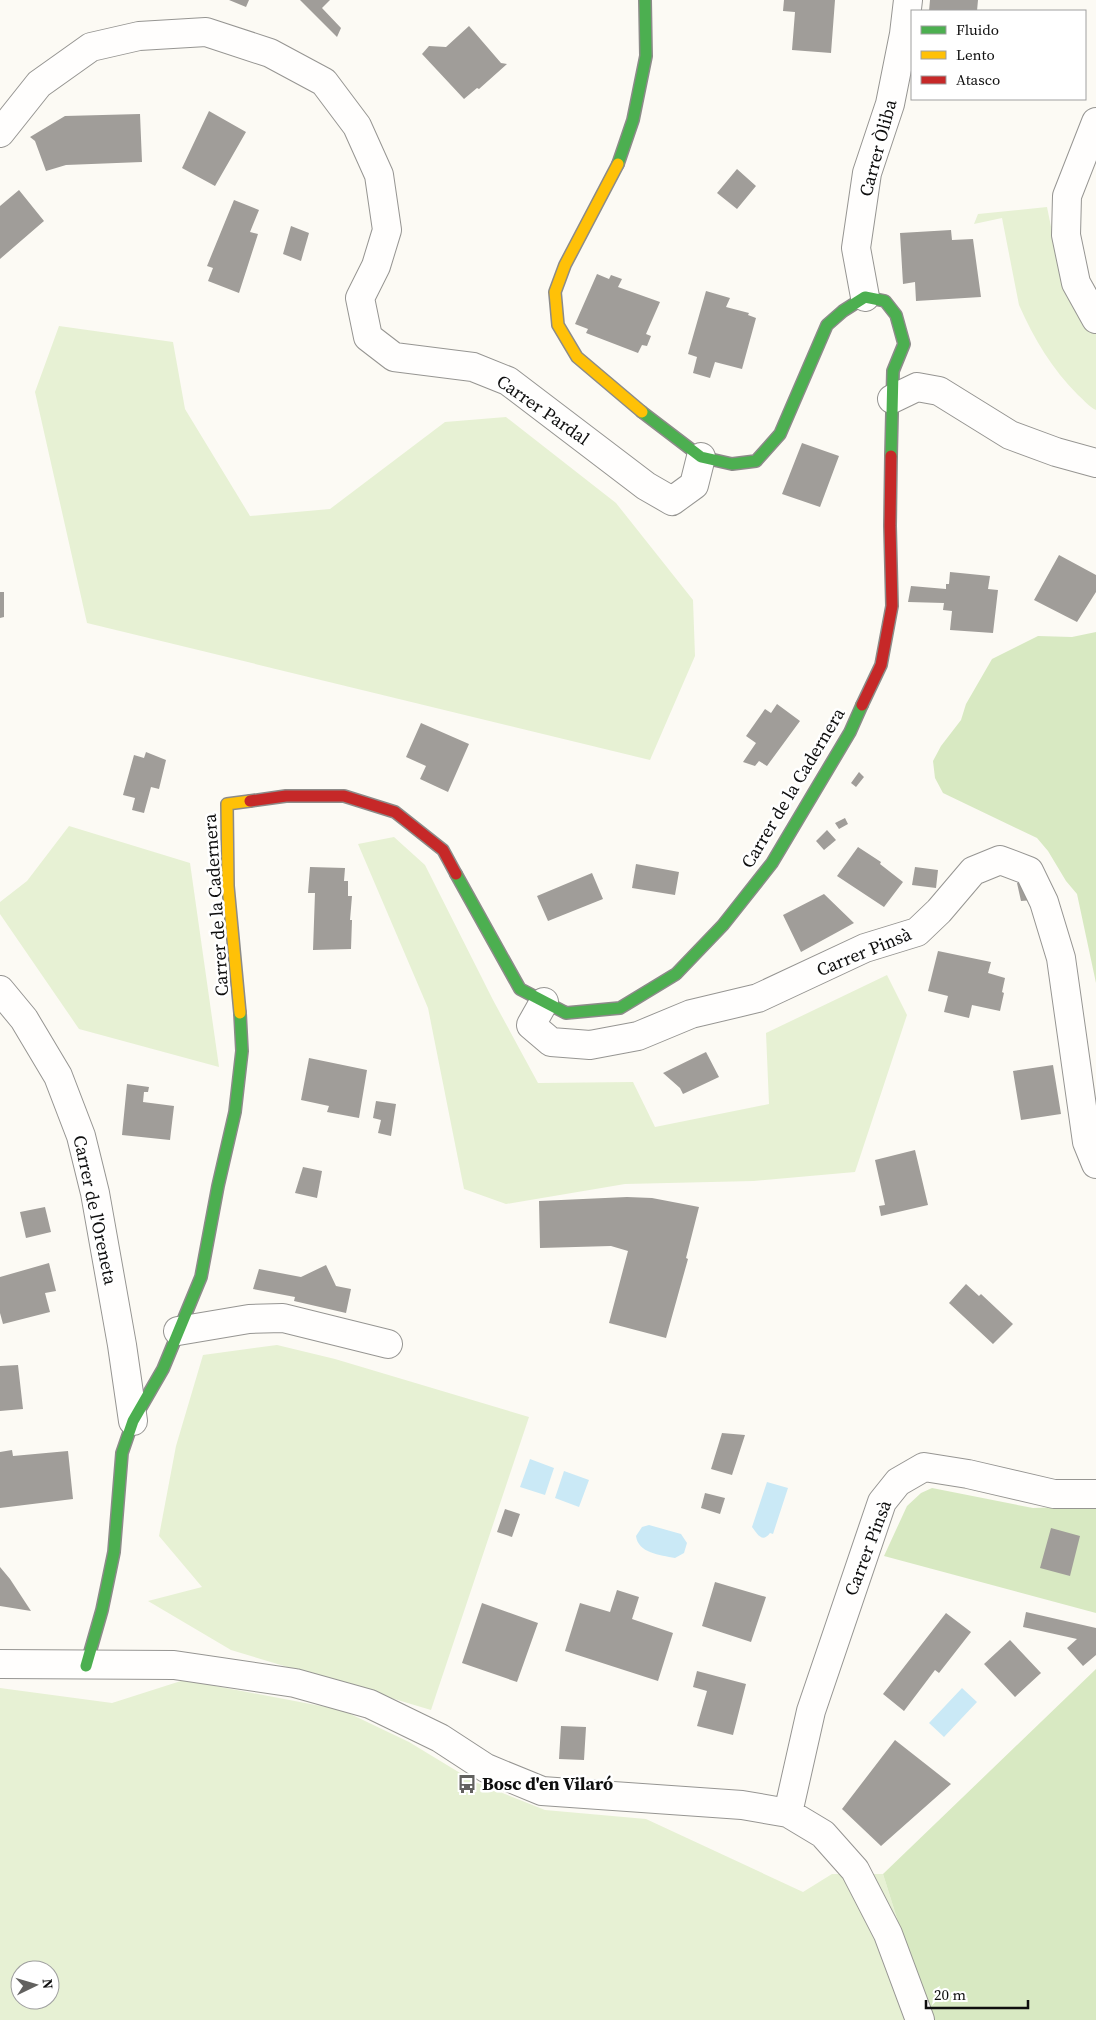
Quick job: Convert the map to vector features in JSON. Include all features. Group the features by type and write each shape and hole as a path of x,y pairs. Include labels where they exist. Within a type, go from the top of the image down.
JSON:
{"street":[{"path":"645,0 646,56 633,120 616,168 565,265 555,292 558,325 577,357 634,406 701,457 732,464 756,461 780,434 827,325 843,311 865,297"},
{"name":"Carrer Òliba","path":"865,297 856,248 867,173 890,104 904,34 908,0"},
{"name":"Carrer Pardal","path":"0,133 39,84 91,47 139,36 206,32 270,53 324,82 357,126 378,176 387,230 376,266 360,298 368,337 394,357 473,366 508,381 646,486 672,501 694,484 701,457"},
{"path":"1096,122 1068,196 1066,234 1076,283 1096,319"},
{"name":"Carrer de la Cadernera","path":"86,1666 102,1610 114,1552 122,1453 133,1421 162,1369 201,1277 218,1186 235,1112 242,1051 238,979 228,886 226,804 286,796 344,796 396,812 443,850 520,989 566,1013 620,1008 676,974 723,925 772,863 850,732 881,665 892,606 890,526 892,398 894,371 904,344 896,315 884,301 865,297"},
{"path":"892,398 916,387 939,391 1010,435 1096,463"},
{"name":"Carrer Pinsà","path":"544,1002 531,1025 551,1042 590,1046 638,1036 691,1014 758,998 865,948 917,932 939,911 973,871 1000,860 1029,871 1044,902 1061,958 1088,1142 1096,1164"},
{"name":"Carrer de l'Oreneta","path":"0,990 24,1019 58,1076 80,1136 95,1193 122,1345 133,1421"},
{"path":"178,1331 249,1319 283,1318 388,1344"},
{"name":"Carrer Pinsà","path":"788,1813 814,1701 882,1502 898,1482 924,1467 968,1474 1054,1494 1096,1494"},
{"path":"0,1664 86,1666 174,1665 296,1683 370,1704 440,1738 486,1768 542,1791 742,1804 788,1813 823,1834 855,1870 888,1934 920,2020"}],"green space":[{"path":"1047,207 1058,261 1096,327 1096,410 1078,395 1060,375 1037,342 1025,318 1019,305 1002,218 974,224 978,214"},
{"path":"59,326 173,342 185,409 250,516 330,509 445,422 506,417 616,503 693,600 695,656 650,760 87,623 35,392"},
{"path":"1096,632 1096,983 1077,894 1066,881 1048,851 1037,838 943,793 935,778 933,761 941,746 961,720 966,704 992,659 1038,636 1072,637"},
{"path":"69,826 190,863 219,1067 79,1029 0,914 0,902 27,881"},
{"path":"394,837 425,865 493,1000 538,1083 633,1082 655,1127 769,1104 766,1033 887,975 907,1015 855,1172 754,1181 625,1184 506,1204 464,1189 428,1008 358,844"},
{"path":"277,1345 335,1359 529,1417 431,1710 231,1650 148,1601 202,1587 159,1536 176,1446 203,1355"},
{"path":"932,1488 1033,1508 1096,1506 1096,1613 884,1556 907,1506 921,1493"},
{"path":"1096,1669 1096,2020 929,2020 883,1874"},
{"path":"184,1680 342,1710 409,1742 475,1782 545,1810 646,1819 803,1892 832,1874 883,1874 929,2020 0,2020 0,1688 112,1703"}],"water":[{"path":"530,1459 554,1468 545,1495 520,1487"},
{"path":"564,1471 589,1480 579,1507 555,1498"},
{"path":"767,1482 788,1488 773,1534 770,1533 765,1538 762,1538 752,1527"},
{"path":"649,1525 681,1534 687,1543 684,1553 675,1558 645,1550 638,1542 636,1536 642,1527"},
{"path":"962,1688 977,1702 944,1737 929,1723"}],"building":[{"path":"229,0 249,0 246,7"},
{"path":"300,0 330,0 322,8 341,28 337,37"},
{"path":"784,0 835,0 831,53 792,50 795,12 783,11"},
{"path":"930,0 978,0 977,10 929,10"},
{"path":"469,26 501,63 507,64 479,89 477,88 464,99 422,54 429,46 446,47"},
{"path":"209,111 246,132 215,186 182,168"},
{"path":"140,114 142,162 66,165 46,171 35,141 30,137 65,116"},
{"path":"737,169 756,186 737,209 717,193"},
{"path":"19,190 44,221 0,259 0,206"},
{"path":"234,200 259,210 250,232 258,234 239,293 208,281 213,268 207,266"},
{"path":"291,226 309,233 301,261 283,254"},
{"path":"951,230 952,240 973,239 981,297 916,301 915,282 903,284 900,233"},
{"path":"597,274 609,279 611,275 622,279 618,287 660,302 646,334 651,336 647,346 642,345 638,353 586,333 588,329 575,324"},
{"path":"706,291 730,298 726,307 749,313 748,315 756,318 742,369 715,362 710,378 693,373 697,357 688,354"},
{"path":"802,443 839,456 820,507 782,494"},
{"path":"1059,555 1096,575 1096,592 1077,622 1034,600"},
{"path":"950,572 990,576 988,589 998,590 993,633 950,630 952,611 943,610 944,603 908,602 911,586 946,589 946,584 949,584"},
{"path":"0,592 4,592 4,617 0,618"},
{"path":"777,704 800,721 767,766 759,761 755,766 743,762 756,743 746,736 765,709 771,713"},
{"path":"421,723 469,744 448,792 420,779 426,766 406,757"},
{"path":"146,752 166,760 159,789 151,787 144,813 132,810 135,798 123,795 134,755 144,758"},
{"path":"859,772 864,777 856,787 851,783"},
{"path":"845,818 848,824 839,829 835,823"},
{"path":"827,830 836,840 824,850 816,841"},
{"path":"858,847 881,862 880,864 903,882 884,907 837,876"},
{"path":"636,864 679,872 675,895 632,888"},
{"path":"310,867 345,868 344,881 348,881 348,896 352,896 350,920 352,920 351,949 313,950 315,893 308,893"},
{"path":"915,867 938,870 936,888 912,885"},
{"path":"592,873 603,899 548,921 537,896"},
{"path":"1022,882 1034,900 1021,901 1017,883"},
{"path":"824,894 854,923 801,952 783,915"},
{"path":"938,951 991,962 988,973 1005,978 1000,1011 972,1005 969,1018 944,1012 948,996 928,991"},
{"path":"706,1052 719,1077 683,1094 680,1088 663,1073"},
{"path":"309,1058 367,1070 359,1118 327,1112 329,1106 301,1100"},
{"path":"1053,1065 1061,1114 1021,1120 1013,1071"},
{"path":"127,1084 149,1087 148,1092 144,1092 143,1102 174,1106 170,1140 122,1135"},
{"path":"376,1101 396,1104 391,1136 378,1133 381,1120 373,1118"},
{"path":"915,1150 928,1205 881,1216 879,1206 885,1205 875,1160"},
{"path":"303,1167 322,1171 317,1198 295,1193"},
{"path":"627,1197 652,1198 699,1207 686,1258 688,1259 666,1338 609,1323 628,1251 611,1246 540,1248 539,1201"},
{"path":"45,1207 51,1232 26,1238 20,1212"},
{"path":"49,1263 56,1291 45,1293 50,1312 3,1324 0,1313 0,1277"},
{"path":"326,1265 336,1286 351,1289 346,1313 294,1301 295,1297 253,1289 259,1269 301,1277"},
{"path":"966,1284 979,1296 981,1294 1013,1324 993,1344 949,1303"},
{"path":"18,1365 23,1409 0,1411 0,1366"},
{"path":"722,1433 745,1435 732,1475 711,1469"},
{"path":"12,1450 13,1456 68,1451 73,1499 0,1508 0,1452"},
{"path":"705,1493 725,1498 720,1514 701,1508"},
{"path":"505,1509 520,1514 512,1537 497,1532"},
{"path":"1051,1528 1080,1536 1070,1576 1040,1568"},
{"path":"0,1567 10,1579 31,1611 0,1606"},
{"path":"715,1582 766,1597 751,1642 702,1626"},
{"path":"617,1590 639,1597 632,1619 673,1633 658,1681 565,1651 580,1603 610,1612"},
{"path":"482,1603 538,1623 517,1682 462,1663"},
{"path":"1026,1612 1096,1628 1096,1655 1083,1666 1067,1648 1077,1639 1023,1627"},
{"path":"946,1613 971,1632 939,1673 935,1670 904,1711 883,1694"},
{"path":"1010,1640 1041,1673 1015,1697 984,1664"},
{"path":"697,1671 746,1684 733,1735 697,1726 707,1691 693,1687"},
{"path":"561,1726 586,1727 584,1760 559,1759"},
{"path":"895,1740 951,1784 881,1846 842,1809"}],"traffic: fast":[{"path":"618,164 633,120 646,56 645,0"},
{"path":"642,412 701,457 732,464 756,461 780,434 827,325 843,311 865,297 885,301 896,315 904,344 893,371 891,456"},
{"path":"456,874 520,989 566,1013 620,1008 676,974 723,925 772,863 850,732 862,705"},
{"path":"86,1666 102,1610 114,1552 122,1453 133,1421 163,1369 201,1277 218,1186 235,1112 242,1051 240,1013"}],"traffic: slow":[{"path":"618,164 565,265 555,292 558,325 577,357 642,412"},
{"path":"240,1013 228,886 227,804 250,801"}],"traffic: jam":[{"path":"862,705 881,665 892,606 891,456"},
{"path":"250,801 286,796 344,796 395,812 443,850 456,874"}],"place":[{"name":"Bosc d'en Vilaró","path":"467,1784"}]}
